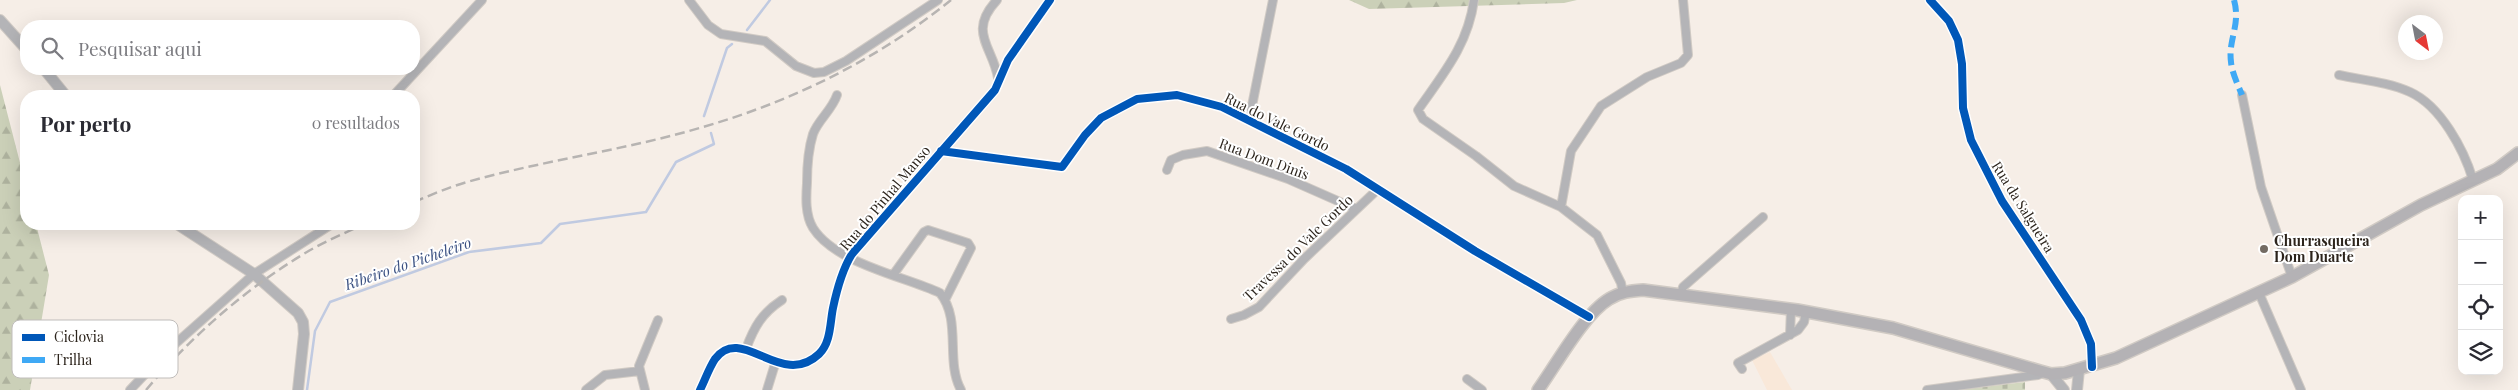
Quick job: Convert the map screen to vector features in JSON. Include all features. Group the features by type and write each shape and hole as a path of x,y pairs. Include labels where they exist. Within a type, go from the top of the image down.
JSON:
{"main road":[{"path":"1538,390 1589,317 1607,300 1623,293 1643,290 1791,309 1894,328 2048,373 2092,367 2292,277 2421,205 2497,169 2518,153"}],"street":[{"path":"420,67 482,0"},
{"path":"689,0 708,25 721,34 765,41 796,66 814,73 824,72 846,61 938,0"},
{"path":"997,0 985,17 982,30 986,50 996,69 998,79"},
{"name":"Rua do Pinhal Manso","path":"746,349 775,364 803,365 821,353 829,333 843,271 849,258 994,90 998,79 1022,38 1050,0"},
{"path":"1249,121 1273,0"},
{"path":"1474,0 1471,23 1455,56 1418,110 1423,119 1476,156 1514,186 1561,207 1597,235 1621,283 1623,293"},
{"path":"1561,207 1571,151 1601,106 1647,77 1681,63 1688,55 1683,0"},
{"name":"Rua da Salgueira","path":"1930,0 1949,21 1958,40 1962,64 1962,108 1971,140 2002,201 2081,320 2091,344 2092,367"},
{"path":"0,20 20,42"},
{"path":"49,75 61,90"},
{"path":"399,90 412,75"},
{"path":"2339,75 2395,87 2412,93 2419,98 2444,122 2459,144 2473,180"},
{"path":"837,95 833,107 814,131 807,164 807,208 812,227 819,236 849,258 940,293 945,300 951,321 955,380 961,390"},
{"name":"Rua do Vale Gordo","path":"941,151 1062,167 1085,135 1101,118 1137,99 1177,95 1222,108 1346,169 1476,251 1589,317"},
{"path":"2242,95 2261,187 2292,277"},
{"name":"Rua Dom Dinis","path":"1167,170 1171,160 1183,155 1207,151 1288,180 1356,209"},
{"name":"Travessa do Vale Gordo","path":"1232,319 1244,316 1259,307 1304,259 1378,189"},
{"path":"1681,295 1683,287 1762,218"},
{"path":"186,230 254,274 298,313 303,322 304,345 298,390"},
{"path":"178,341 254,274 323,230"},
{"path":"893,275 924,232 928,230 968,243 971,248 945,300"},
{"path":"2259,293 2301,390"},
{"path":"700,390 720,355 730,349 746,349 759,320 766,311 782,300"},
{"path":"1790,335 1791,309"},
{"path":"1742,369 1738,363 1790,335 1804,322 1806,312"},
{"path":"645,390 639,366 658,320"},
{"path":"767,390 775,364"},
{"path":"2077,390 2079,370"},
{"path":"586,390 605,375 640,372"},
{"path":"1926,390 2048,373 2064,390"},
{"path":"130,390 141,378"},
{"path":"1467,379 1482,390"}],"shaded area":[{"path":"1770,352 1792,390 1767,390 1752,360"}],"green space":[{"path":"1349,0 1577,0 1564,3 1369,9"},
{"path":"0,85 20,163 20,230 38,230 49,275 42,320 12,320 12,378 32,378 30,390 0,390"},
{"path":"2025,382 2025,390 1958,390"}],"waterway":[{"name":"Ribeiro do Picheleiro","path":"747,30 770,0"},
{"path":"704,116 727,48 732,44"},
{"name":"Ribeiro do Picheleiro","path":"307,390 315,331 330,302 469,252 541,243 560,224 646,212 676,162 714,144 711,133"}],"railway":[{"path":"420,200 467,182 496,174 674,135 769,104 802,91 864,59 894,41 951,0"},
{"path":"178,355 219,316 259,284 309,251 351,230"},
{"path":"146,390 156,378"}],"marked path":[{"path":"2234,0 2236,17 2231,46 2231,62 2242,95"}],"cycle path":[{"path":"700,390 715,359 726,350 737,348 791,365 805,363 819,354 828,338 838,287 852,254 995,90 1008,60 1050,0"},
{"path":"1930,0 1949,21 1958,40 1962,64 1963,108 1971,140 2002,201 2081,320 2091,344 2092,367"},
{"path":"941,151 1062,167 1085,135 1101,118 1137,99 1177,95 1222,107 1346,169 1475,251 1589,317"}],"place":[{"name":"Churrasqueira Dom Duarte","path":"2264,249"}]}
